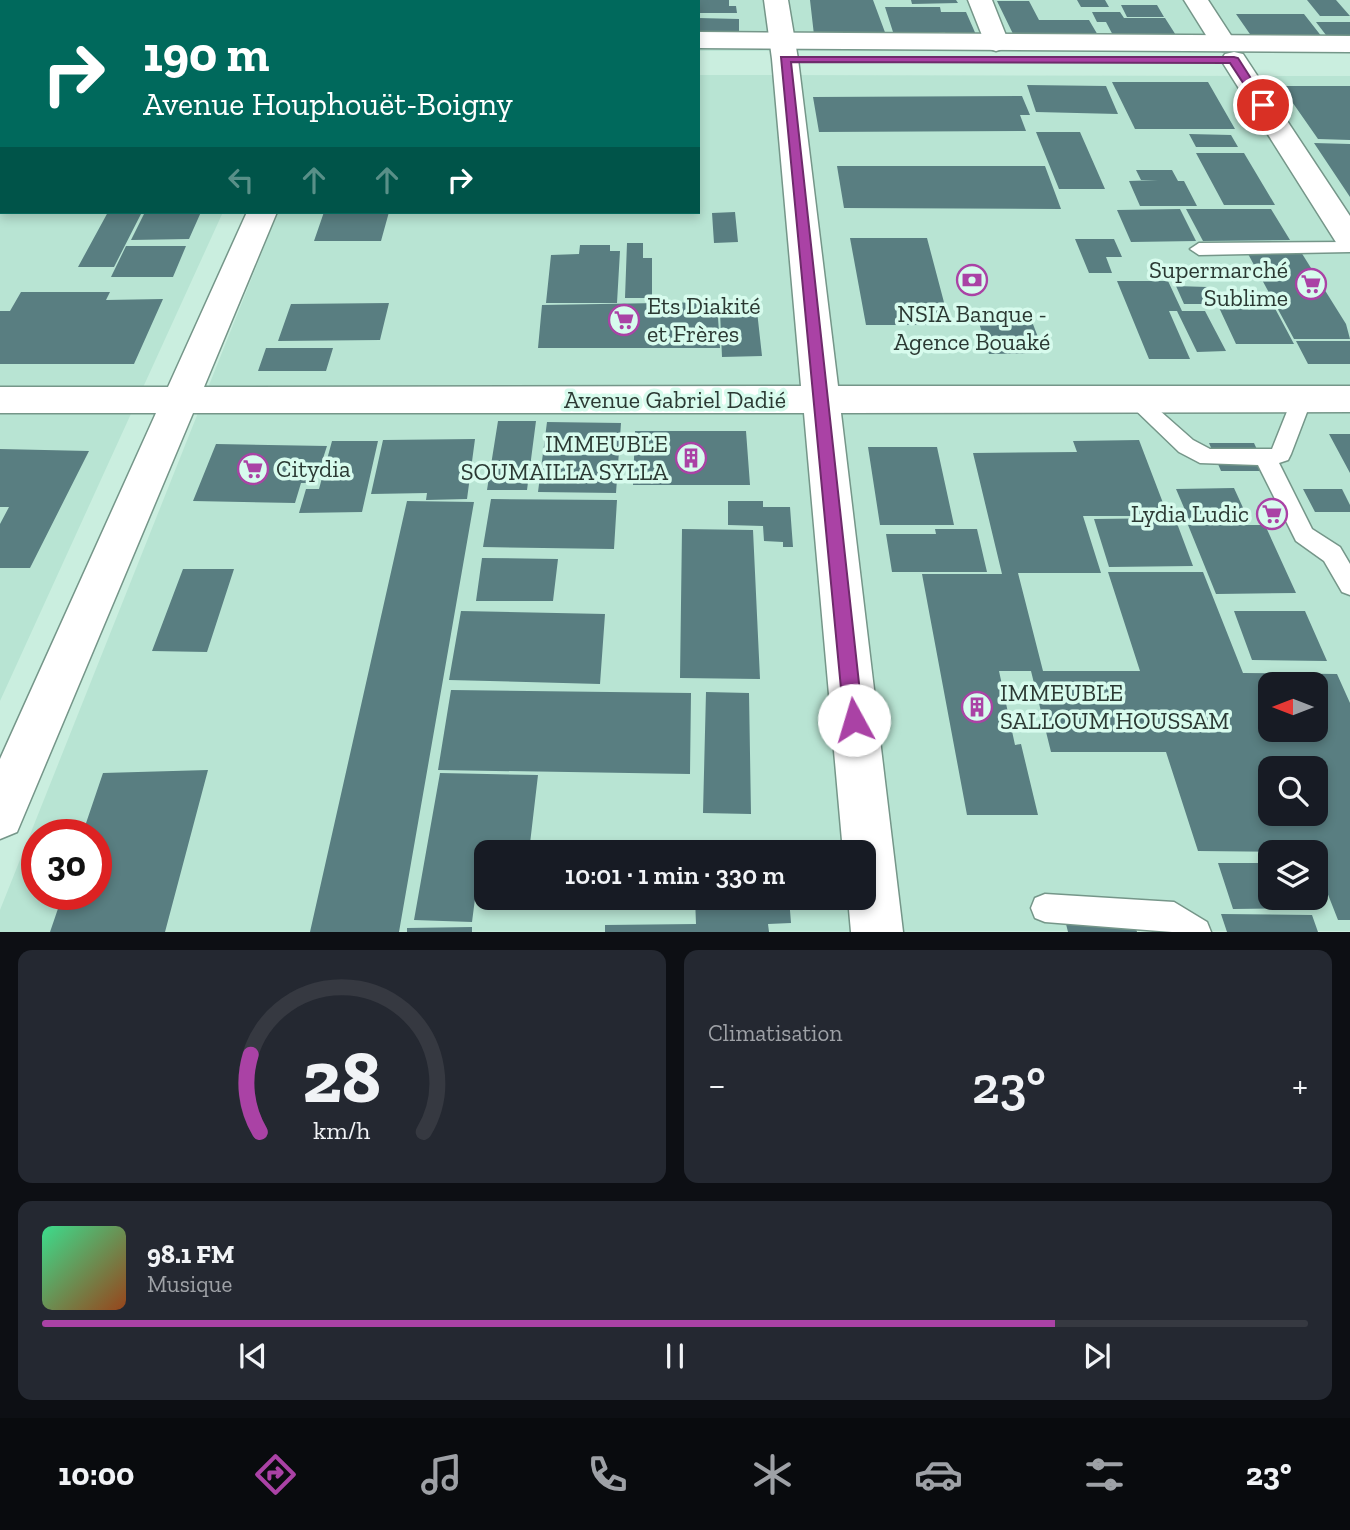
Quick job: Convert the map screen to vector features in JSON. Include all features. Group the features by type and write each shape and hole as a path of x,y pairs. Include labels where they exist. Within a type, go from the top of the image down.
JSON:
{"main road":[{"path":"776,0 784,49 877,932"},
{"path":"980,0 996,43"},
{"path":"1196,0 1350,240"},
{"path":"700,40 784,49 1229,51 1350,44"},
{"path":"700,58 784,49 996,43 1229,51 1350,59"},
{"path":"0,815 261,214"},
{"name":"Avenue Gabriel Dadié","path":"0,400 178,402 1350,399"}],"lane":[{"path":"1199,249 1350,247"},
{"path":"1135,400 1186,446 1207,457 1265,457 1281,454 1302,399"},
{"path":"1265,457 1304,535 1332,554 1350,585"},
{"path":"1045,908 1174,916 1197,932"}],"shaded area":[{"path":"700,0 1350,0 1350,52 700,51"},
{"path":"700,75 1350,76 1350,931 0,932 0,910 21,857 21,910 112,910 112,819 36,819 277,214 700,214"},
{"path":"0,214 222,214 0,701"}],"building":[{"path":"700,0 729,0 729,6 736,6 737,13 700,13"},
{"path":"810,0 873,0 886,35 814,35"},
{"path":"911,0 956,0 958,3 912,4"},
{"path":"1077,0 1105,0 1109,7 1081,7"},
{"path":"1307,0 1336,0 1350,16 1320,16"},
{"path":"997,1 1029,1 1039,20 1089,20 1099,37 1015,38"},
{"path":"1121,5 1157,5 1164,17 1127,17"},
{"path":"885,7 940,7 941,12 966,12 977,37 947,37 945,32 893,32"},
{"path":"1092,12 1120,12 1124,18 1165,18 1179,40 1116,41 1106,22 1097,22"},
{"path":"1236,14 1304,14 1322,37 1252,37"},
{"path":"700,18 739,19 739,31 700,31"},
{"path":"1316,22 1350,22 1350,39 1329,39"},
{"path":"1112,82 1208,82 1235,129 1135,129"},
{"path":"1027,85 1106,86 1118,114 1036,112"},
{"path":"1281,86 1350,86 1350,140 1318,139"},
{"path":"1022,96 1030,115 1020,115 1026,131 819,132 813,97"},
{"path":"1036,132 1080,132 1105,189 1059,189"},
{"path":"1189,134 1231,135 1238,147 1196,147"},
{"path":"1314,143 1350,144 1350,197"},
{"path":"1196,153 1244,153 1275,205 1224,205"},
{"path":"837,166 1045,166 1061,209 844,208"},
{"path":"1136,170 1172,170 1178,181 1184,181 1197,206 1140,206 1129,181 1158,180 1141,180"},
{"path":"1180,209 1196,241 1131,242 1117,210"},
{"path":"1186,209 1271,209 1290,240 1203,241"},
{"path":"735,212 738,242 714,243 712,213"},
{"path":"107,214 141,214 114,267 78,267"},
{"path":"144,214 200,214 189,239 131,240"},
{"path":"323,214 388,214 381,241 314,241"},
{"path":"850,238 927,238 950,325 866,325"},
{"path":"1075,239 1114,239 1122,257 1106,257 1112,273 1089,273"},
{"path":"627,243 643,243 643,258 652,258 652,298 625,298"},
{"path":"580,245 610,245 610,251 620,251 617,303 546,303 551,255 579,254"},
{"path":"126,246 186,246 173,277 111,277"},
{"path":"1247,252 1301,252 1346,324 1350,339 1294,339"},
{"path":"1117,281 1168,281 1182,311 1205,311 1226,351 1197,352 1177,311 1169,311 1190,359 1149,359"},
{"path":"1176,286 1207,287 1215,304 1184,304"},
{"path":"21,292 110,292 106,300 163,299 134,364 0,364 0,311 10,311"},
{"path":"1215,299 1270,299 1294,344 1236,344"},
{"path":"717,302 720,348 538,348 542,305"},
{"path":"389,303 380,340 278,341 291,304"},
{"path":"757,311 762,356 722,357 720,312"},
{"path":"1031,319 1044,353 989,354 978,320"},
{"path":"1296,341 1350,341 1350,364 1308,364"},
{"path":"266,348 333,348 326,371 258,371"},
{"path":"498,421 536,421 527,490 487,490"},
{"path":"547,422 621,423 616,493 538,492"},
{"name":"IMMEUBLE SOUMAILLA SYLLA","path":"635,431 746,431 750,485 633,485"},
{"path":"1329,434 1350,434 1350,473"},
{"path":"475,439 467,499 426,500 427,493 371,494 383,440"},
{"path":"1139,440 1168,516 1083,516 1101,573 1018,573 1043,671 1140,671 1108,572 1203,572 1243,673 1258,673 1258,742 1328,742 1328,674 1337,674 1350,703 1350,920 1338,920 1328,895 1328,840 1258,840 1258,852 1198,851 1166,752 1051,752 1031,671 999,671 1015,745 1021,744 1038,815 967,815 922,574 1002,574 973,453 1077,452 1073,441"},
{"path":"332,441 378,441 362,512 299,513 306,489 319,489"},
{"path":"1209,443 1254,443 1267,471 1221,471"},
{"path":"216,444 327,446 315,483 301,483 295,503 193,501"},
{"path":"868,447 937,447 954,525 880,525"},
{"path":"0,449 89,451 30,568 0,568 0,524 9,507 0,507"},
{"path":"1234,488 1250,523 1191,524 1176,489"},
{"path":"1303,489 1342,489 1350,505 1350,512 1315,512"},
{"path":"491,499 617,500 614,549 483,547"},
{"path":"407,501 474,502 399,932 310,932"},
{"path":"728,501 763,501 763,507 790,507 793,547 783,547 783,542 764,541 763,526 728,525"},
{"path":"1175,518 1193,566 1109,567 1094,519"},
{"path":"1188,525 1265,525 1296,593 1216,594"},
{"path":"682,529 753,530 760,679 680,678"},
{"path":"935,529 977,529 987,572 892,572 886,534 936,534"},
{"path":"482,558 558,559 553,601 476,601"},
{"path":"183,569 234,569 207,652 152,651"},
{"path":"461,611 605,614 600,684 449,680"},
{"path":"1234,611 1305,611 1327,661 1252,660"},
{"path":"451,690 691,693 690,774 438,770"},
{"path":"706,692 749,693 751,814 703,813"},
{"path":"208,770 165,932 50,932 58,910 112,910 112,819 87,819 103,773"},
{"path":"440,773 538,775 530,840 474,840 472,922 414,920"},
{"path":"1218,863 1258,863 1258,909 1233,909"},
{"path":"695,910 790,910 791,923 768,924 769,932 605,932 605,925 696,924"},
{"path":"1221,914 1312,915 1318,932 1227,932"},
{"path":"1066,924 1135,925 1137,932 1068,932"},
{"path":"472,927 472,932 407,932 407,928"}],"place":[{"name":"NSIA Banque - Agence Bouaké","path":"972,280"},
{"name":"Supermarché Sublime","path":"1311,284"},
{"name":"Ets Diakité et Frères","path":"624,320"},
{"name":"IMMEUBLE SOUMAILLA SYLLA","path":"691,458"},
{"name":"Citydia","path":"253,469"},
{"name":"Lydia Ludic","path":"1272,514"},
{"name":"IMMEUBLE SALLOUM HOUSSAM","path":"977,707"}],"route":[{"path":"854,720 785,59 1234,60 1263,105"}]}
